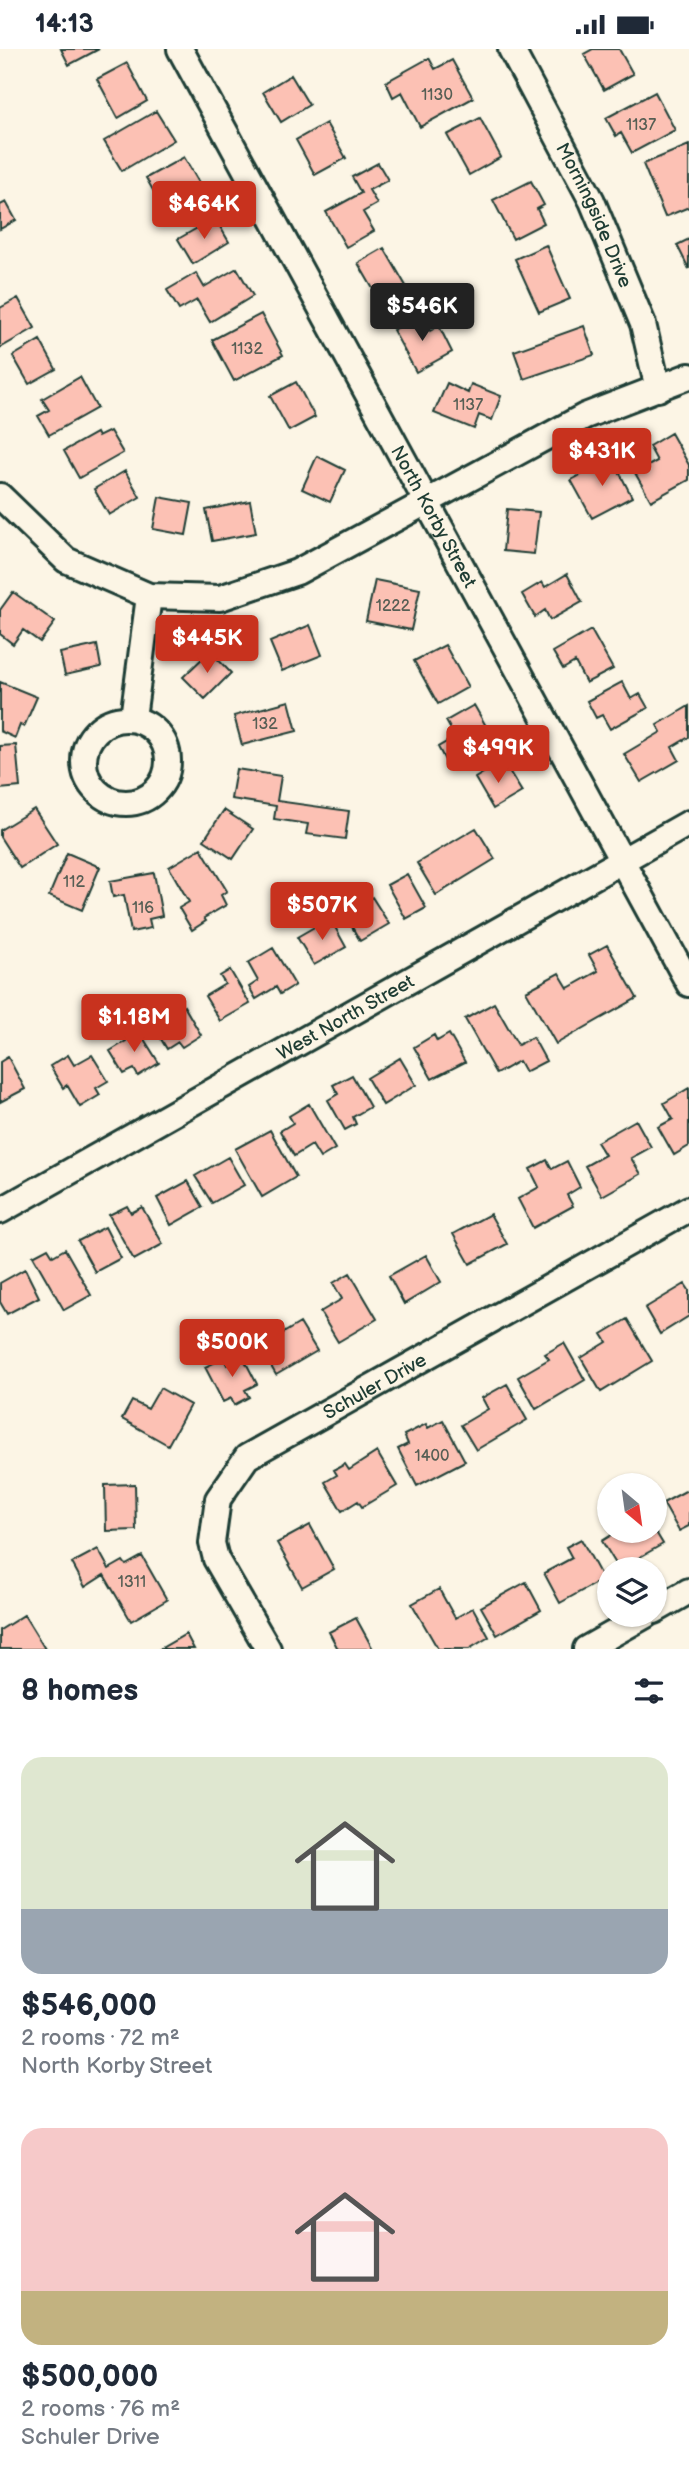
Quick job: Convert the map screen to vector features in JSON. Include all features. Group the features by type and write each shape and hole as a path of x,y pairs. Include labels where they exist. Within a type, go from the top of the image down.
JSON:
{"street":[{"name":"North Korby Street","path":"180,49 689,984"},
{"name":"Morningside Drive","path":"512,49 592,201 643,324 658,389"},
{"path":"0,496 66,560 149,596 220,598 297,572 585,416 689,376"},
{"path":"132,718 149,596"},
{"name":"West North Street","path":"0,1211 689,823"},
{"name":"Schuler Drive","path":"268,1649 216,1559 212,1543 218,1499 247,1457 689,1209"},
{"path":"667,1604 689,1591"},
{"path":"586,1649 625,1627"}],"building":[{"path":"61,49 99,49 69,65"},
{"path":"593,49 619,49 633,74 604,90 584,54"},
{"path":"429,58 435,69 452,60 473,98 420,127 402,92 393,97 386,82"},
{"path":"127,63 147,101 118,118 97,79"},
{"path":"291,75 309,105 281,122 263,92"},
{"path":"655,92 675,130 632,153 621,133 616,136 606,118"},
{"path":"156,111 174,140 122,171 104,141"},
{"path":"480,118 501,157 469,175 447,135"},
{"path":"326,123 346,158 315,175 296,140"},
{"path":"689,145 689,207 665,217 643,164"},
{"path":"184,157 205,193 167,215 146,178"},
{"path":"378,163 388,180 369,190 377,204 363,212 374,231 346,247 326,212 361,193 352,177"},
{"path":"531,181 544,205 537,209 544,223 513,239 493,200"},
{"path":"6,202 16,220 0,229 0,205"},
{"path":"215,218 229,242 193,264 178,239"},
{"path":"689,239 689,269 677,245"},
{"path":"546,245 570,299 539,312 515,259"},
{"path":"384,248 406,286 380,301 358,263"},
{"path":"237,268 253,296 210,322 197,300 179,310 167,290 196,273 204,287"},
{"path":"18,298 35,328 0,348 0,308"},
{"path":"261,314 283,355 234,381 212,340"},
{"path":"421,315 430,331 439,326 452,352 416,372 393,330"},
{"path":"584,326 594,355 524,379 514,351"},
{"path":"40,340 56,369 29,384 13,356"},
{"path":"80,377 97,408 49,435 38,416 49,410 42,399"},
{"path":"296,382 315,417 289,431 270,396"},
{"path":"447,383 468,393 471,384 501,396 492,420 479,415 474,429 434,413"},
{"path":"110,431 123,453 79,478 64,451 96,433 98,437"},
{"path":"671,433 689,465 689,480 651,501 635,473 657,461 649,446"},
{"path":"317,456 345,470 330,502 302,489"},
{"path":"612,458 632,497 592,518 571,480"},
{"path":"125,471 140,497 109,515 94,489"},
{"path":"159,497 192,503 186,535 153,529"},
{"path":"250,501 256,533 212,541 206,510"},
{"path":"507,509 539,512 534,554 503,551"},
{"path":"567,574 582,602 550,620 545,610 535,617 522,594 542,582 545,587"},
{"path":"375,580 420,589 411,630 366,621"},
{"path":"13,592 55,622 40,642 23,630 13,644 0,634 0,610"},
{"path":"310,625 322,655 282,671 270,642"},
{"path":"591,630 613,669 586,683 575,662 563,669 553,652"},
{"path":"97,645 101,667 65,675 60,653"},
{"path":"445,645 468,687 438,704 414,661"},
{"path":"210,651 231,673 205,699 183,677"},
{"path":"0,682 37,697 24,727 20,725 15,738 0,731"},
{"path":"622,682 631,699 640,694 648,708 610,729 602,715 596,718 587,701"},
{"path":"289,701 297,731 242,745 234,716"},
{"path":"474,705 494,740 448,766 438,747 455,737 446,721"},
{"path":"689,706 689,737 672,747 679,760 641,782 624,754 661,732 657,725"},
{"path":"16,745 20,787 0,789 0,746"},
{"path":"503,761 522,792 493,809 475,778"},
{"path":"236,769 281,776 277,801 349,811 345,839 306,834 308,824 274,819 276,806 231,799"},
{"path":"34,809 57,844 20,868 0,837 0,830"},
{"path":"224,810 253,829 233,859 204,840"},
{"path":"476,828 495,859 436,895 417,863"},
{"path":"201,848 227,891 221,895 226,905 204,918 206,921 192,930 179,908 189,902 169,867"},
{"path":"67,853 100,867 82,910 49,896"},
{"path":"154,873 162,916 149,919 151,928 131,932 124,895 113,897 110,881"},
{"path":"407,874 426,908 406,919 387,885"},
{"path":"372,897 389,924 360,941 344,913"},
{"path":"330,918 346,947 314,965 297,937"},
{"path":"607,945 637,998 556,1044 526,991 559,973 568,988 598,971 589,955"},
{"path":"273,948 295,985 280,994 276,987 256,999 249,987 258,981 248,963"},
{"path":"230,970 250,1004 220,1021 205,996 225,984 220,976"},
{"path":"494,1003 518,1045 533,1037 546,1061 525,1072 519,1061 496,1074 465,1019"},
{"path":"171,1006 174,1012 184,1006 201,1035 182,1047 178,1042 167,1049 149,1019"},
{"path":"137,1028 159,1063 138,1076 134,1069 124,1074 110,1051 126,1041 123,1036"},
{"path":"449,1034 465,1062 432,1079 414,1047 434,1035 437,1041"},
{"path":"68,1055 74,1065 92,1055 108,1081 96,1088 100,1095 80,1107 67,1085 63,1088 50,1066"},
{"path":"8,1057 25,1089 0,1102 0,1062"},
{"path":"400,1058 416,1085 383,1105 367,1078"},
{"path":"352,1075 370,1107 353,1117 356,1124 345,1130 328,1100 338,1094 333,1085"},
{"path":"689,1088 689,1146 674,1155 658,1127 673,1119 664,1103"},
{"path":"309,1104 335,1149 320,1158 312,1145 294,1156 280,1131 293,1123 289,1116"},
{"path":"636,1120 651,1147 631,1158 641,1174 602,1196 585,1166 605,1155 597,1142"},
{"path":"270,1130 296,1177 262,1197 235,1149"},
{"path":"228,1157 244,1185 212,1203 195,1176"},
{"path":"547,1160 552,1169 567,1161 580,1187 567,1195 573,1206 533,1228 518,1199 539,1187 530,1169"},
{"path":"188,1181 203,1207 171,1225 157,1198"},
{"path":"127,1206 131,1213 142,1207 163,1244 134,1260 109,1215"},
{"path":"490,1214 507,1244 470,1264 453,1234"},
{"path":"105,1227 121,1258 95,1272 78,1241"},
{"path":"48,1248 53,1256 65,1249 91,1295 64,1310 33,1256"},
{"path":"426,1255 441,1282 404,1304 389,1276"},
{"path":"25,1269 39,1297 7,1314 0,1302 0,1283"},
{"path":"350,1273 377,1319 338,1342 320,1312 342,1299 333,1283"},
{"path":"685,1284 689,1290 689,1316 660,1334 645,1308"},
{"path":"627,1319 652,1361 601,1392 581,1358 607,1342 602,1334"},
{"path":"300,1323 317,1351 276,1375 260,1347"},
{"path":"564,1343 585,1380 536,1409 518,1377 549,1359 545,1354"},
{"path":"243,1357 257,1384 245,1390 249,1397 234,1405 231,1398 223,1402 205,1367 224,1358 227,1365"},
{"path":"507,1384 527,1420 476,1450 461,1425 488,1409 482,1398"},
{"path":"160,1388 190,1405 168,1445 122,1419 132,1401 148,1409"},
{"path":"443,1420 465,1461 417,1486 398,1449 408,1444 404,1435 426,1424 428,1428"},
{"path":"377,1452 397,1486 362,1507 358,1501 342,1511 325,1482 337,1475 334,1470 345,1464 349,1470"},
{"path":"135,1484 136,1530 106,1531 105,1485"},
{"path":"689,1489 689,1526 679,1531 667,1510 667,1501"},
{"path":"310,1525 334,1569 302,1587 277,1543"},
{"path":"581,1539 597,1568 597,1582 560,1603 544,1573 572,1558 566,1547"},
{"path":"603,1543 663,1544 640,1557 612,1557"},
{"path":"98,1549 109,1569 123,1561 126,1565 142,1556 167,1600 131,1621 104,1575 85,1587 72,1563"},
{"path":"526,1582 541,1610 497,1635 481,1607"},
{"path":"439,1589 455,1618 473,1608 489,1637 469,1649 438,1649 412,1604"},
{"path":"24,1615 45,1649 0,1649 0,1630"},
{"path":"356,1618 373,1649 338,1649 329,1632"},
{"path":"186,1634 194,1649 160,1649"}]}
